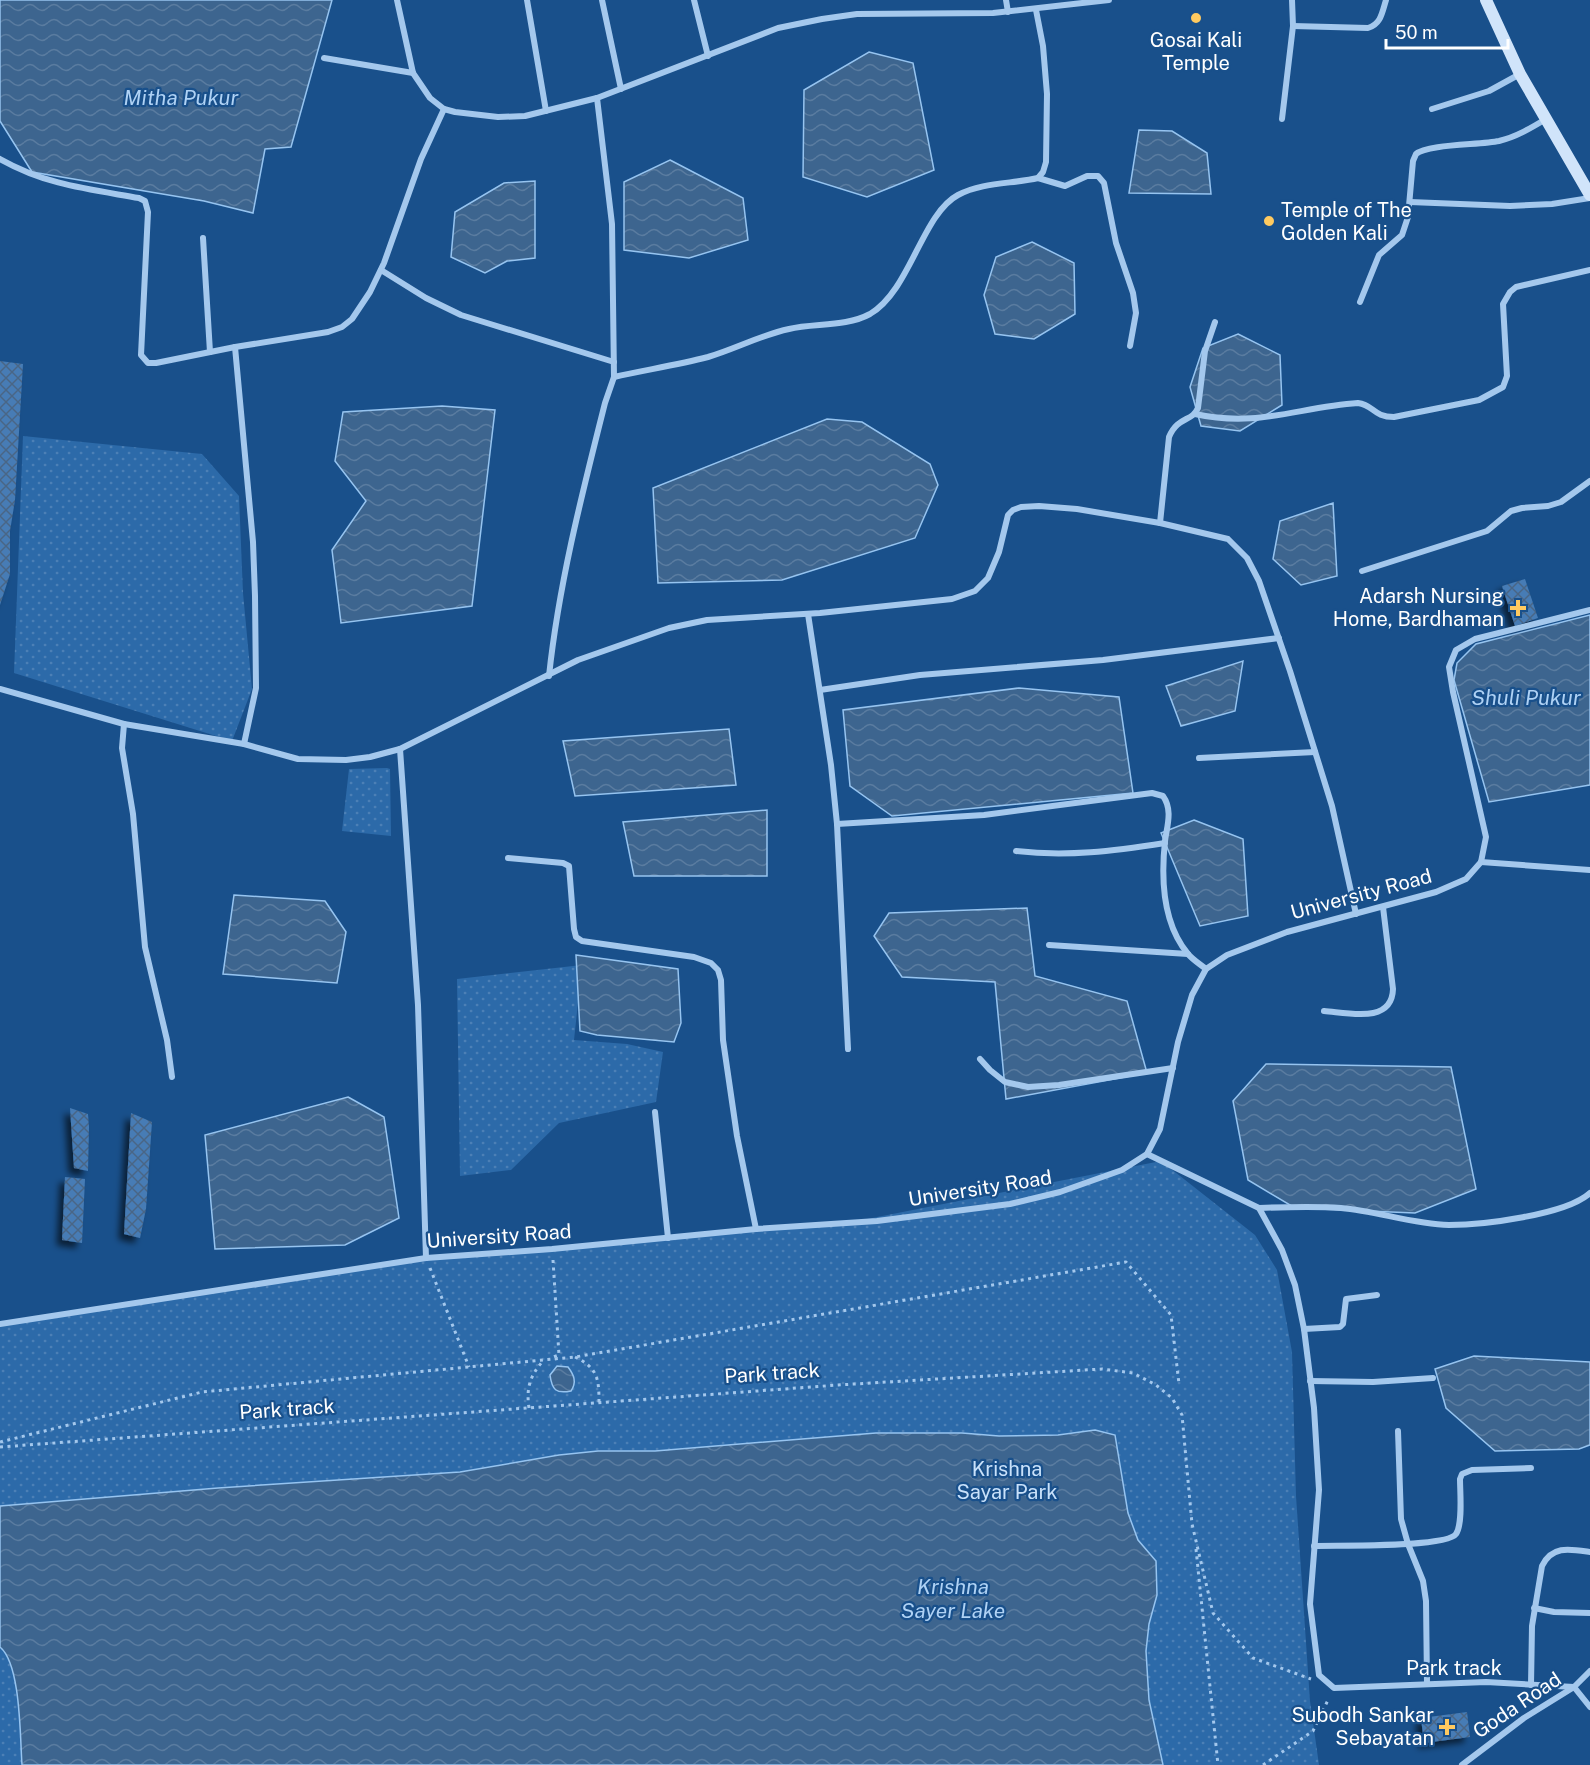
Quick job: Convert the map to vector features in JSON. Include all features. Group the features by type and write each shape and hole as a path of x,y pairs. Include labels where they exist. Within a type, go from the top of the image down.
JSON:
{"main road":[{"path":"1486,0 1520,74 1590,197"}],"street":[{"path":"397,0 413,73 430,98 444,109 498,117 525,116 597,98 778,28 840,16 869,13 1008,12 1109,0"},
{"path":"527,0 546,111"},
{"path":"602,0 621,89"},
{"path":"694,0 708,56"},
{"path":"1006,0 1008,12"},
{"path":"1282,119 1293,26 1292,0"},
{"path":"1293,26 1368,28 1375,26 1379,21 1386,0"},
{"path":"1036,10 1047,94 1046,162 1038,178"},
{"path":"324,58 413,73"},
{"path":"1432,110 1489,91 1520,74"},
{"path":"549,676 555,618 564,573 605,403 614,377 612,224 597,98"},
{"path":"0,159 23,172 50,182 145,201 148,212 141,355 148,363 156,363 328,332 342,327 352,319 381,270 416,170 444,109"},
{"path":"1360,302 1379,255 1402,235 1408,217 1413,161 1416,154 1420,151 1500,141 1524,132 1546,119"},
{"path":"614,377 709,356 788,329 849,321 870,314 886,299 903,276 943,208 957,195 972,189 1038,178 1065,186 1088,176 1098,176 1104,183 1116,243 1136,313 1130,346"},
{"path":"1410,202 1510,206 1552,204 1590,197"},
{"path":"203,238 210,352"},
{"path":"381,270 426,298 461,315 614,362"},
{"path":"1160,523 1169,437 1174,427 1180,422 1196,414 1235,420 1260,419 1358,403 1364,404 1376,414 1394,417 1479,400 1503,387 1507,376 1503,304 1510,292 1516,287 1590,270"},
{"path":"1196,414 1205,351 1215,322"},
{"path":"235,347 253,543 255,596 256,688 244,744"},
{"path":"1362,571 1487,531 1512,511 1561,502 1590,481"},
{"path":"0,689 124,724 244,744 298,759 324,761 370,757 400,749 604,650 669,628 707,620 808,614 952,598 975,591 988,578 999,552 1008,515 1013,510 1039,506 1077,508 1160,523 1228,539 1247,558 1259,581 1279,638 1332,807 1356,914"},
{"path":"1590,610 1475,639 1456,650 1449,667 1486,837 1481,862 1590,870"},
{"path":"808,614 837,824 848,1049"},
{"path":"820,690 920,675 1103,660 1279,638"},
{"path":"124,724 122,748 133,814 145,947 167,1040 171,1077"},
{"path":"400,749 418,1005 426,1258"},
{"path":"1199,758 1315,752"},
{"path":"837,824 984,815 1152,793 1163,796 1169,804 1164,884 1169,916 1188,954 1206,969 1192,995 1178,1042 1160,1129 1147,1154 1259,1208 1309,1206 1344,1208 1449,1225 1519,1218 1556,1210 1590,1193"},
{"path":"1016,851 1075,855 1106,853 1165,843"},
{"path":"508,858 563,863 569,866 574,929 576,937 582,941 694,957 711,963 718,970 722,980 723,1041 734,1115 756,1229"},
{"name":"University Road","path":"1206,969 1227,955 1287,932 1446,888 1466,879 1481,862"},
{"path":"1324,1011 1374,1013 1386,1008 1393,1000 1383,907"},
{"path":"1049,945 1188,954"},
{"path":"980,1059 1005,1082 1028,1087 1059,1085 1173,1068"},
{"path":"655,1112 668,1238"},
{"name":"University Road","path":"0,1324 426,1258 552,1249 756,1229 877,1221 1010,1204 1060,1192 1122,1170 1147,1154"},
{"path":"1259,1208 1282,1250 1294,1286 1304,1329 1320,1490 1310,1604 1319,1675 1334,1688"},
{"path":"1304,1329 1340,1327 1343,1324 1346,1299 1377,1295"},
{"path":"1310,1381 1373,1382 1433,1378"},
{"path":"1398,1431 1401,1519 1423,1581 1426,1601 1427,1683"},
{"path":"1314,1546 1444,1541 1456,1534 1460,1525 1460,1479 1462,1474 1531,1468"},
{"path":"1531,1685 1532,1626 1542,1566 1553,1552 1562,1550 1590,1552"},
{"path":"1534,1608 1554,1612 1590,1613"},
{"name":"Goda Road","path":"1462,1765 1524,1718 1574,1687 1590,1671"},
{"name":"Park track","path":"1334,1688 1486,1682 1574,1687"},
{"path":"1574,1687 1590,1707"}],"path":[{"path":"552,1249 559,1355"},
{"path":"426,1258 469,1367"},
{"path":"0,1442 202,1392 575,1357 1126,1262 1171,1315 1179,1384"},
{"path":"529,1408 527,1395 530,1379 544,1360 559,1355 575,1357 592,1368 599,1384 599,1403"},
{"name":"Park track","path":"0,1447 838,1385 1102,1369 1132,1373 1156,1385 1172,1398 1182,1416 1192,1524 1213,1613 1253,1658 1334,1688"},
{"path":"1191,1505 1218,1765"},
{"path":"1263,1765 1313,1731 1334,1688"}],"green space":[{"path":"23,436 202,454 239,496 243,593 252,689 232,741 14,673"},
{"path":"349,769 390,769 391,836 342,831"},
{"path":"582,965 574,1040 627,1044 663,1052 656,1102 559,1123 511,1170 460,1176 457,979"},
{"name":"Krishna Sayar Park","path":"1161,1161 1255,1235 1277,1270 1292,1352 1296,1496 1310,1701 1319,1765 0,1765 0,1324 426,1258 852,1222"}],"water":[{"name":"Mitha Pukur","path":"0,0 332,0 291,147 265,149 253,213 204,201 32,172 0,121"},
{"path":"869,52 913,63 934,170 867,197 803,177 804,90"},
{"path":"1139,130 1172,131 1207,153 1211,194 1129,193"},
{"path":"670,160 743,198 748,240 689,258 624,250 624,182"},
{"path":"535,181 535,258 507,261 485,273 451,257 455,212 504,183"},
{"path":"1032,242 1074,263 1075,314 1034,339 995,334 984,295 996,257"},
{"path":"1238,334 1280,355 1282,405 1240,431 1201,426 1190,387 1203,348"},
{"path":"442,406 495,410 472,606 341,623 332,550 366,501 335,461 343,412"},
{"path":"827,419 862,422 930,464 938,485 915,538 782,580 658,583 653,488"},
{"path":"1333,503 1337,576 1301,585 1273,559 1280,521"},
{"name":"Shuli Pukur","path":"1590,615 1590,785 1489,802 1454,680 1457,663 1476,644"},
{"path":"1243,661 1235,711 1181,726 1166,686"},
{"path":"1019,688 1119,697 1133,793 892,816 850,786 843,710"},
{"path":"729,729 736,785 575,796 563,741"},
{"path":"767,810 767,876 634,876 623,822"},
{"path":"1194,820 1243,839 1248,916 1200,926 1161,833"},
{"path":"234,895 325,901 346,932 337,983 223,974"},
{"path":"1027,908 1035,976 1127,1001 1147,1073 1006,1099 995,982 902,977 874,936 889,913"},
{"path":"576,955 678,969 681,1023 674,1042 597,1035 580,1031"},
{"path":"1266,1064 1451,1067 1476,1189 1415,1213 1295,1208 1248,1180 1233,1101"},
{"path":"348,1097 384,1117 399,1218 345,1245 215,1249 205,1135"},
{"path":"1474,1356 1590,1362 1590,1445 1579,1449 1495,1451 1446,1408 1435,1369"},
{"path":"557,1366 568,1367 572,1373 574,1382 571,1391 558,1391 552,1384 550,1375"},
{"name":"Krishna Sayer Lake","path":"1095,1430 1115,1435 1128,1513 1138,1540 1156,1561 1157,1595 1149,1624 1146,1651 1149,1700 1163,1765 22,1765 16,1685 7,1656 0,1647 0,1506 218,1488 460,1472 559,1455 598,1451 655,1451 876,1433 962,1433 999,1436 1058,1435"}],"building":[{"path":"0,361 23,364 15,500 10,531 10,574 0,605"},
{"path":"1525,579 1538,618 1515,626 1502,586"},
{"path":"70,1108 88,1114 88,1171 74,1168"},
{"path":"131,1113 152,1122 146,1209 140,1238 124,1234"},
{"path":"65,1177 85,1179 82,1243 62,1240"},
{"path":"1467,1712 1470,1737 1424,1743 1421,1718"}],"place":[{"name":"Gosai Kali Temple","path":"1196,18"},
{"name":"Temple of The Golden Kali","path":"1269,221"},
{"name":"Adarsh Nursing Home, Bardhaman","path":"1518,608"},
{"name":"Subodh Sankar Sebayatan","path":"1447,1727"}]}
